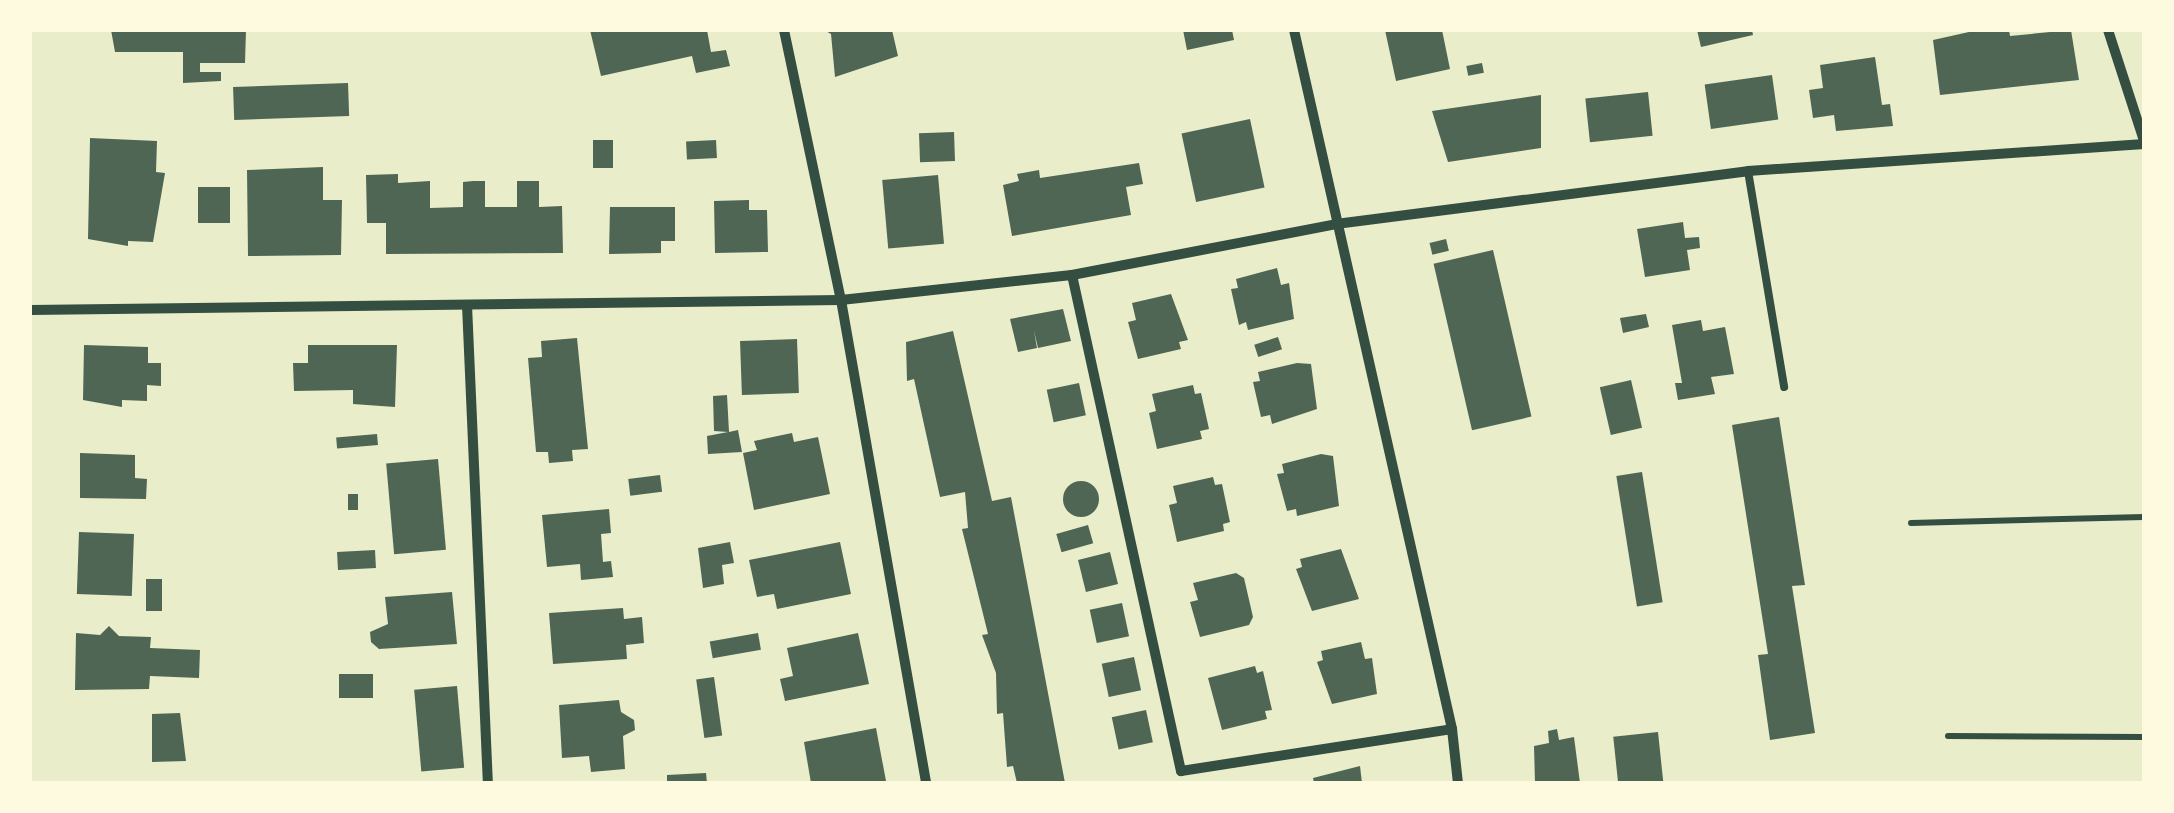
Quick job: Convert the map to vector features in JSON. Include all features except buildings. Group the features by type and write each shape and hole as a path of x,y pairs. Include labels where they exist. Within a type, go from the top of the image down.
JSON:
{"street":[{"path":"784,30 841,300 926,783"},
{"path":"1294,30 1452,728 1458,783"},
{"path":"30,310 841,300 1072,275 1336,224 1748,171 2144,143 2108,30"},
{"path":"1072,275 1181,771 1452,728"},
{"path":"467,305 488,783"}],"lane":[{"path":"1748,171 1784,387"}],"path":[{"path":"1910,523 2144,517"},
{"path":"1948,736 2144,737"}]}
